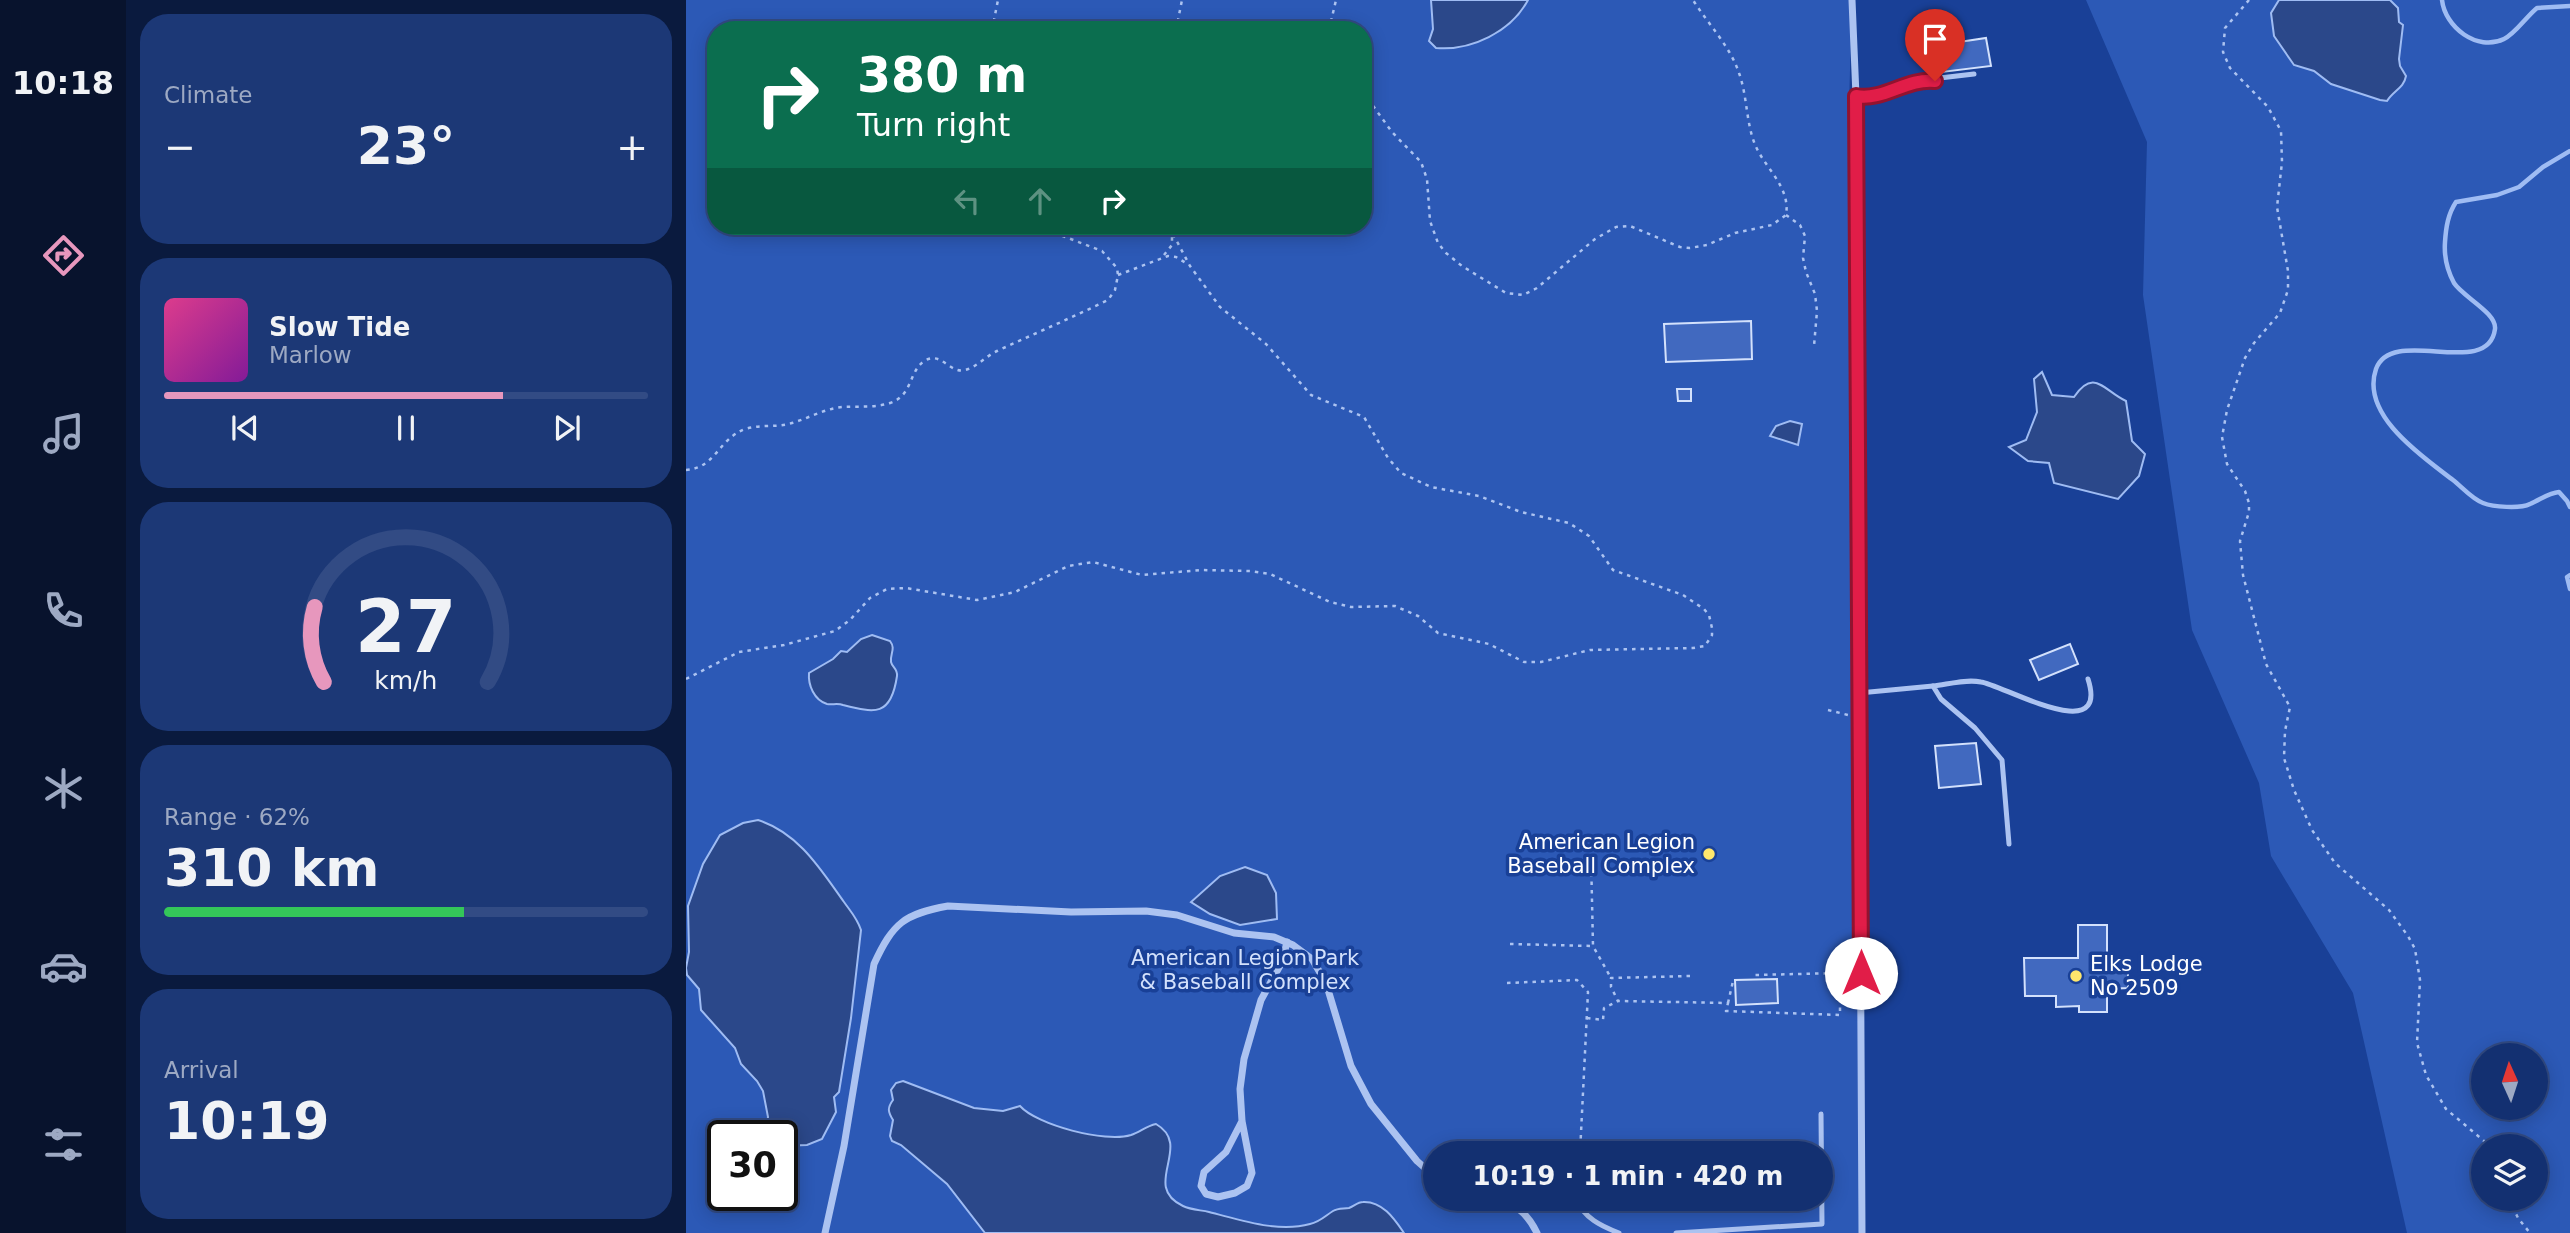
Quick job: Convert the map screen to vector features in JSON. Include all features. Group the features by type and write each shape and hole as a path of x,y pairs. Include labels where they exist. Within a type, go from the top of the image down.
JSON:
{"street":[{"path":"1852,0 1856,96 1862,1233"},
{"path":"825,1233 844,1146 874,964 886,939 903,920 928,910 948,906 1071,912 1146,911 1177,915 1234,933 1274,937 1287,942 1312,959 1320,971 1351,1066 1371,1104 1423,1166"},
{"path":"1242,1121 1226,1152 1204,1172 1201,1186 1206,1194 1218,1197 1235,1193 1247,1186 1252,1173 1242,1121 1240,1089 1251,1030 1261,1000 1282,962 1287,942"},
{"path":"1523,1211 1537,1233"}],"lane":[{"path":"1856,96 1875,97 1914,81 1974,75"},
{"path":"1859,693 1972,681 1983,682 2045,708 2074,711 2086,707 2090,702 2092,694 2088,680"},
{"path":"1933,686 1941,699 1975,728 2002,760 2009,844"},
{"path":"1676,1233 1822,1224 1821,1114"},
{"path":"1584,1211 1592,1220 1619,1233"}],"path":[{"path":"994,21 998,0"},
{"path":"1178,21 1182,0"},
{"path":"1331,21 1336,0"},
{"path":"1372,104 1392,132 1422,162 1427,179 1430,221 1438,243 1462,266 1506,293 1523,295 1537,288 1595,239 1616,227 1630,226 1680,247 1690,248 1707,245 1735,233 1772,225 1786,215 1785,195 1754,142 1738,70 1731,54 1693,0"},
{"path":"2249,0 2225,28 2223,52 2230,68 2268,107 2281,131 2282,162 2277,207 2288,271 2288,290 2280,313 2254,343 2245,358 2227,410 2222,437 2228,464 2245,491 2249,503 2240,541 2243,575 2266,664 2290,707 2284,758 2294,790 2312,830 2330,857 2345,874 2389,910 2409,936 2420,979 2417,1033 2422,1064 2446,1109 2476,1134"},
{"path":"1786,215 1800,225 1805,236 1803,258 1815,294 1817,311 1814,346"},
{"path":"686,470 695,470 706,465 727,440 742,430 792,423 833,408 881,406 894,402 905,394 920,364 927,359 935,358 959,370 966,370 996,351 1108,300 1115,290 1117,268 1094,247 1061,235"},
{"path":"1161,258 1172,245 1172,235"},
{"path":"686,679 739,652 777,646 835,631 850,620 870,598 887,589 906,588 977,600 1015,592 1068,566 1093,562 1142,575 1158,576 1201,570 1250,571 1269,575 1330,602 1351,607 1388,604 1403,608 1418,616 1438,633 1489,644 1524,662 1541,662 1590,650 1693,648 1705,646 1709,641 1712,635 1711,621 1704,609 1683,595 1613,570 1589,536 1569,523 1521,512 1479,496 1432,487 1401,472 1388,458 1364,417 1311,394 1266,344 1220,307 1190,265 1174,235"},
{"path":"1118,275 1161,258 1176,257 1190,265"},
{"path":"1828,710 1858,716"},
{"path":"1591,856 1593,946 1611,978 1611,988 1618,1001"},
{"path":"1510,944 1593,946"},
{"path":"1733,981 1726,1010 1840,1014 1840,973 1755,975"},
{"path":"1611,978 1690,976"},
{"path":"1507,983 1577,980 1588,992 1581,1141"},
{"path":"1587,1018 1603,1020 1604,1008 1612,1001 1728,1003"},
{"path":"2515,1211 2530,1233"}],"green space":[{"name":"American Legion Park & Baseball Complex","path":"686,0 1852,0 1849,105 1857,361 1855,644 1860,852 1862,1233 686,1233"},
{"path":"2086,0 2570,0 2570,1233 2407,1233 2353,993 2271,856 2259,783 2192,630 2143,295 2147,142"}],"shaded area":[{"path":"1431,0 1528,0 1511,21 1489,37 1463,46 1436,48 1429,41 1433,29"},
{"path":"2279,0 2390,0 2398,8 2399,22 2403,25 2399,59 2406,76 2403,84 2387,101 2380,100 2331,84 2314,71 2294,65 2274,36 2271,13"},
{"path":"2042,372 2052,395 2074,397 2081,388 2093,382 2126,401 2132,441 2145,454 2139,476 2118,499 2054,483 2049,463 2028,461 2009,447 2026,440 2037,412 2034,379"},
{"path":"1790,421 1802,424 1798,445 1770,436 1776,426"},
{"path":"872,635 890,641 893,646 891,662 897,676 891,699 880,709 873,710 822,702 815,696 809,673 841,651 847,652 861,639"},
{"path":"758,820 773,826 797,843 827,878 854,915 861,930 851,1018 839,1092 834,1097 836,1112 822,1139 807,1145 798,1145 798,1120 768,1120 763,1091 741,1064 735,1048 701,1010 699,989 687,975 688,906 703,864 720,835 743,823"},
{"path":"1245,867 1267,875 1276,893 1277,919 1240,925 1210,914 1191,902 1220,876"},
{"path":"903,1081 974,1108 1003,1111 1020,1106 1056,1126 1105,1137 1131,1135 1156,1124 1166,1133 1170,1143 1166,1188 1171,1198 1189,1208 1285,1227 1314,1223 1335,1210 1349,1208 1361,1202 1370,1203 1388,1212 1404,1233 985,1233 947,1184 901,1145 892,1141 890,1136 893,1120 889,1110 893,1100 891,1090 896,1083"}],"building":[{"path":"1986,38 1991,66 1942,72 1939,45"},
{"path":"1751,321 1752,359 1666,362 1664,324"},
{"path":"1677,389 1691,389 1691,401 1678,401"},
{"path":"2070,644 2078,664 2039,680 2030,660"},
{"path":"1976,743 1981,784 1939,788 1935,746"},
{"name":"Elks Lodge No 2509","path":"2078,925 2107,925 2107,964 2128,963 2128,988 2107,989 2107,1012 2079,1012 2079,1006 2056,1007 2056,996 2025,996 2024,958 2078,958"},
{"path":"1777,979 1778,1003 1736,1005 1735,980"}],"waterway":[{"path":"2442,0 2444,10 2456,28 2483,42 2494,42 2508,37 2537,8 2570,6"},
{"path":"2570,151 2543,167 2519,187 2497,195 2456,202 2451,211 2445,242 2448,268 2458,288 2491,317 2495,329 2489,344 2476,351 2400,351 2385,357 2376,369 2373,386 2377,403 2397,433 2475,499 2493,506 2520,507 2559,492 2570,507"},
{"path":"2570,575 2567,577 2570,589"}],"place":[{"name":"American Legion Baseball Complex","path":"1709,854"},
{"name":"Elks Lodge No 2509","path":"2076,976"}],"route":[{"path":"1861,973 1856,96 1875,97 1914,81 1935,81"}]}
